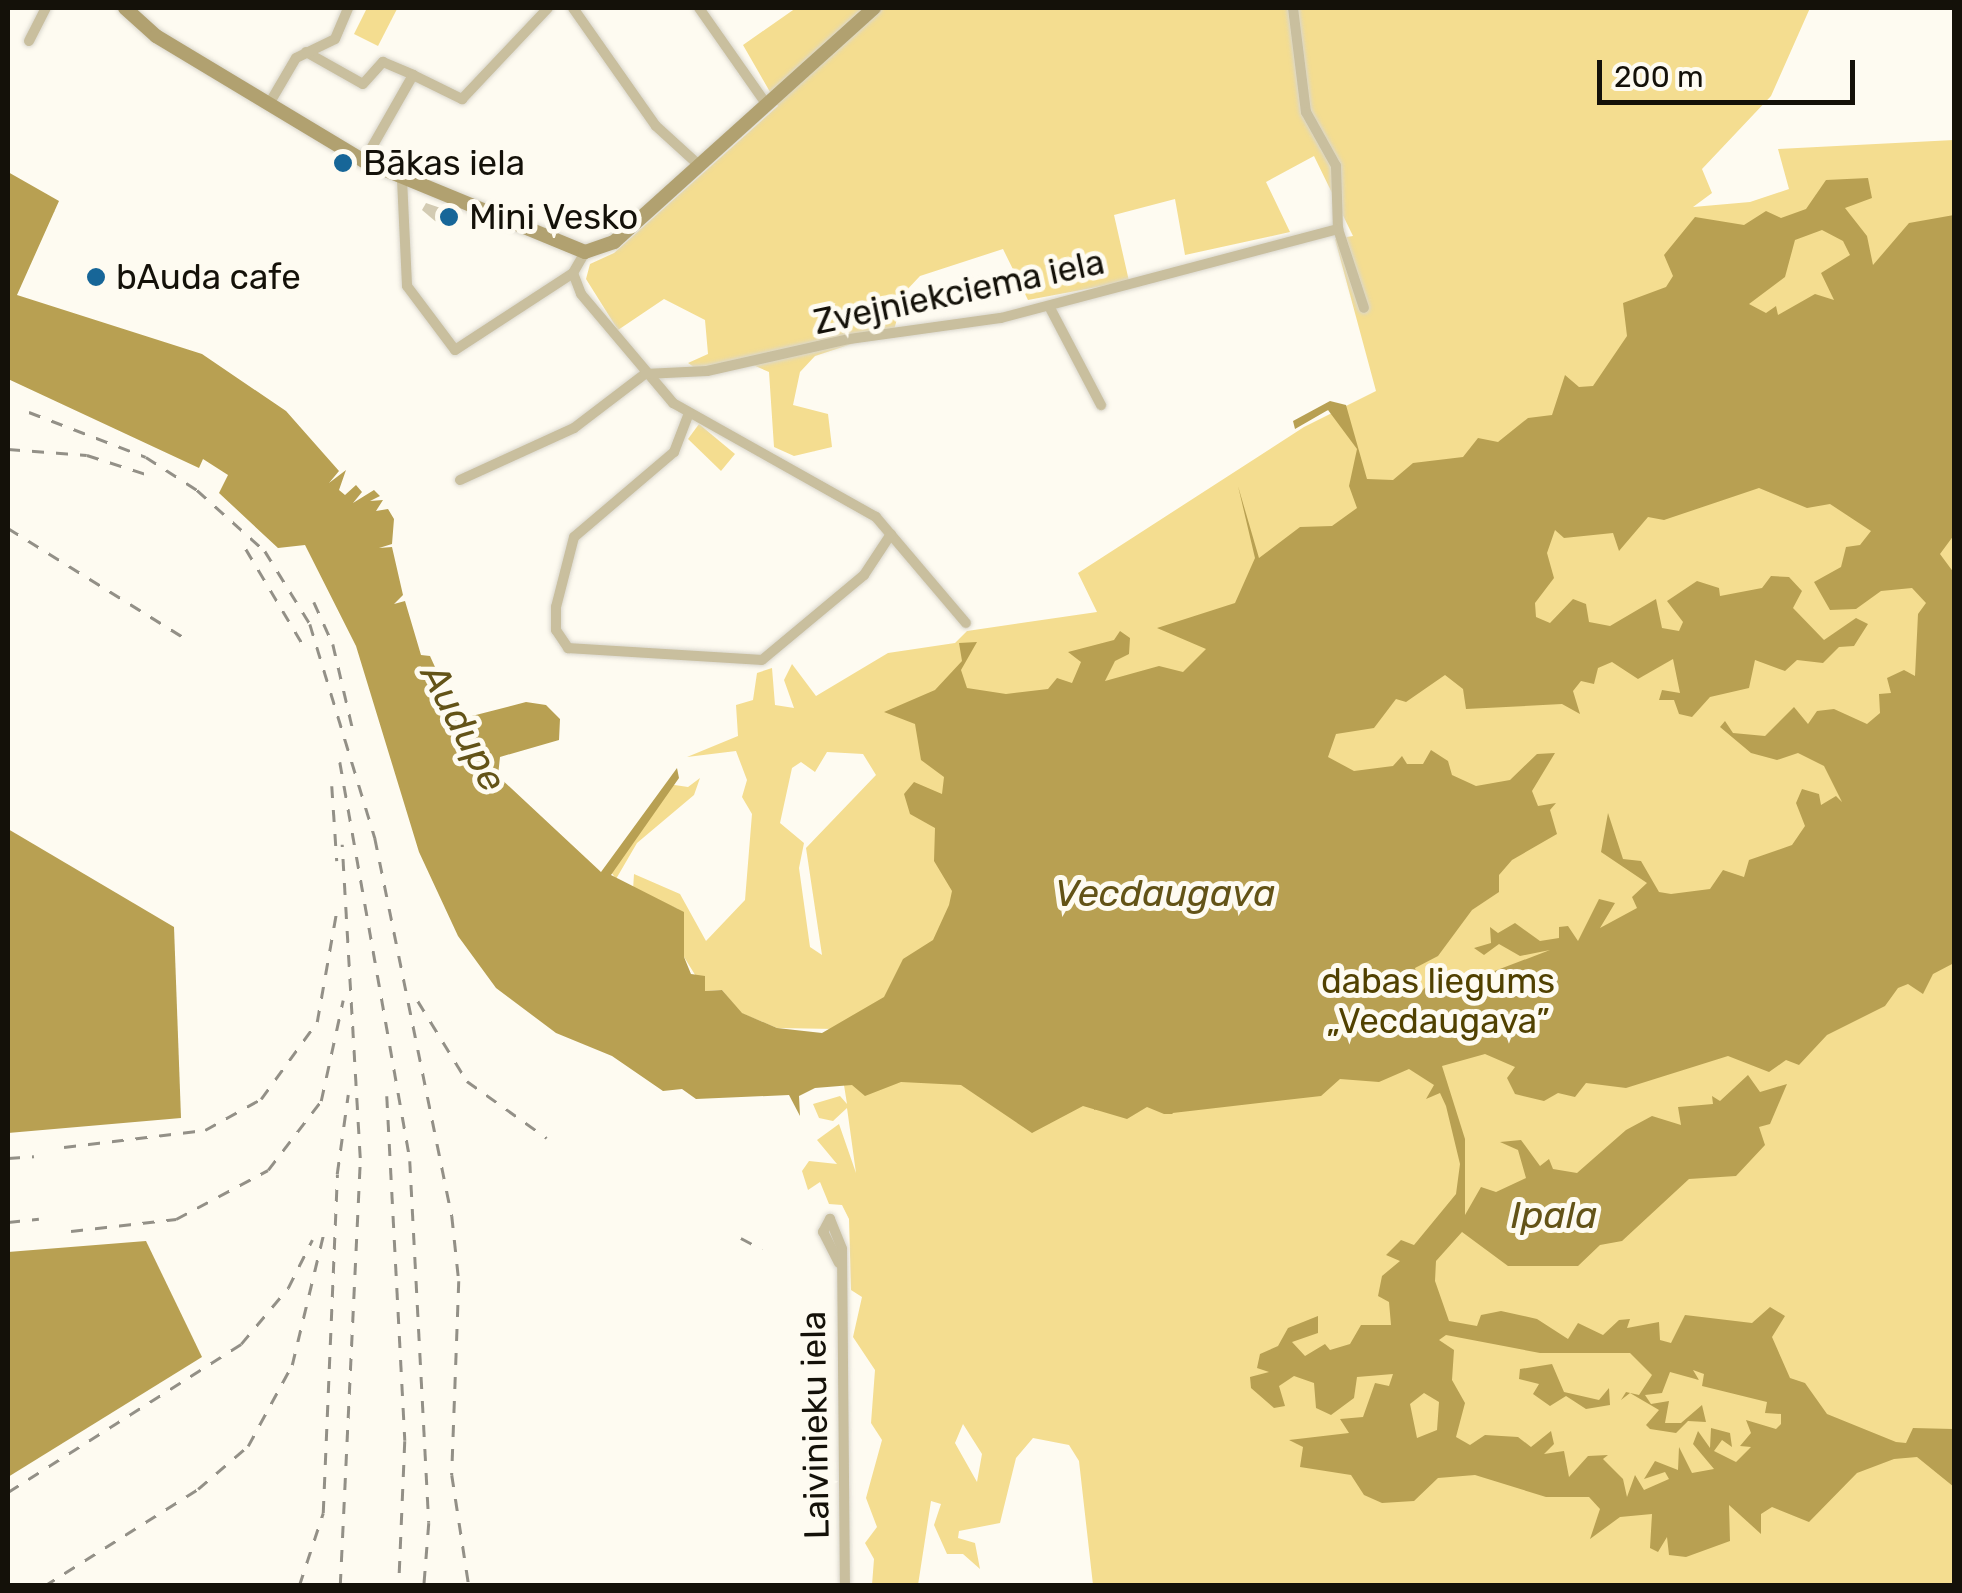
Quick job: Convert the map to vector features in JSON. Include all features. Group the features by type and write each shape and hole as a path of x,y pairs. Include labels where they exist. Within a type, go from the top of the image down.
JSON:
{"main road":[{"path":"125,8 156,36 364,160 585,252 605,249 874,8"}],"street":[{"path":"29,41 46,8"},
{"path":"269,104 306,52 335,39 348,8"},
{"path":"306,52 364,84 383,62 462,99 548,8"},
{"path":"573,8 656,126 700,166"},
{"path":"699,8 766,106"},
{"path":"1293,8 1306,112 1336,166 1338,228 1364,308"},
{"path":"364,160 412,75"},
{"path":"402,179 408,286 456,350 573,273 585,252"},
{"name":"Zvejniekciema iela","path":"645,374 707,372 1049,306 1338,228"},
{"path":"573,273 645,374 688,413 831,489 891,534 966,623"},
{"path":"1049,306 1101,404"},
{"path":"460,480 574,428 645,374"},
{"path":"688,413 674,452 574,537 556,608 556,630 568,648 762,660 864,575 891,534"},
{"name":"Laivinieku iela","path":"839,1263 845,1586"}],"green space":[{"path":"367,8 397,9 378,46 354,34"},
{"name":"dabas liegums „Vecdaugava”","path":"796,8 1810,8 1771,96 1702,169 1712,193 1693,207 1750,202 1789,189 1778,149 1954,140 1954,1585 1093,1585 1079,1461 1069,1445 1033,1438 1016,1458 1000,1523 959,1531 958,1538 975,1543 980,1569 963,1554 947,1554 934,1525 941,1504 931,1501 918,1585 872,1585 874,1559 865,1543 877,1527 866,1498 882,1440 871,1423 875,1370 853,1337 862,1297 851,1290 849,1219 842,1205 829,1204 820,1182 808,1190 802,1171 809,1161 837,1164 817,1140 839,1124 856,1173 847,1108 833,1121 819,1118 813,1104 840,1096 847,1104 835,1029 777,1028 741,1013 722,990 705,991 684,957 678,909 633,890 634,874 680,894 706,941 745,900 752,814 742,797 747,780 736,751 687,757 738,736 736,705 753,700 757,673 772,668 775,705 794,708 784,680 792,664 816,696 888,653 955,643 967,631 1097,612 1078,573 1304,427 1376,391 1335,239 1353,236 1314,156 1266,182 1290,232 1185,255 1175,199 1114,215 1129,281 1028,300 1003,249 920,276 904,293 894,330 815,356 800,372 793,405 828,414 832,447 794,456 774,447 769,372 744,361 697,369 688,363 708,354 705,320 664,299 618,330 586,279 590,264 614,253 778,106 743,45","holes":["827,752 863,754 876,775 806,848 822,955 810,947 799,868 804,843 780,823 792,768 801,762 815,772","963,1424 982,1454 977,1482 955,1443"]},
{"path":"699,424 735,454 721,471 688,439"},
{"path":"700,778 694,795 637,843 616,879 611,872 668,784 688,787"}],"water":[{"name":"Vecdaugava","path":"8,172 59,201 17,295 202,354 286,411 339,471 329,483 346,470 339,490 345,495 356,485 362,492 353,503 374,490 380,496 370,501 383,500 376,511 388,509 394,519 392,544 379,548 392,547 403,595 394,604 405,601 421,655 430,656 454,709 468,717 526,702 546,705 560,719 559,740 500,757 498,776 601,872 677,768 679,778 611,875 684,912 684,957 691,974 705,976 705,991 722,990 742,1013 777,1028 822,1033 884,997 903,959 933,940 949,905 952,891 934,861 935,828 910,814 904,794 914,782 942,794 944,777 921,760 915,724 884,712 935,690 962,661 959,643 977,642 961,670 967,688 1006,694 1048,689 1057,678 1072,683 1081,662 1068,652 1114,640 1120,631 1130,638 1129,654 1115,661 1105,681 1159,666 1183,672 1206,649 1157,628 1235,603 1255,558 1238,486 1259,558 1300,527 1332,526 1357,508 1349,486 1357,449 1328,410 1295,429 1293,421 1330,401 1346,405 1367,479 1393,480 1413,463 1463,457 1478,438 1498,442 1528,418 1552,415 1565,375 1579,387 1593,386 1627,336 1623,303 1666,287 1673,276 1664,255 1695,217 1744,225 1766,211 1781,218 1806,209 1826,180 1868,178 1872,198 1845,208 1867,236 1873,265 1909,223 1954,215 1954,535 1940,554 1954,573 1954,963 1933,974 1923,994 1908,984 1898,988 1885,1006 1827,1035 1799,1065 1786,1060 1769,1072 1728,1056 1626,1088 1586,1083 1575,1097 1558,1093 1544,1101 1515,1094 1507,1078 1515,1067 1485,1054 1442,1066 1465,1139 1465,1215 1481,1187 1496,1192 1526,1178 1518,1150 1500,1142 1521,1140 1540,1166 1549,1159 1553,1169 1577,1173 1626,1130 1652,1116 1681,1125 1678,1107 1713,1104 1712,1096 1720,1101 1748,1075 1760,1092 1787,1084 1770,1124 1759,1127 1765,1145 1736,1176 1689,1179 1622,1241 1600,1245 1578,1266 1508,1266 1462,1232 1436,1261 1435,1281 1449,1321 1477,1326 1481,1315 1501,1311 1537,1319 1568,1339 1578,1323 1603,1335 1619,1320 1630,1319 1627,1328 1659,1322 1660,1340 1671,1343 1685,1315 1752,1323 1770,1307 1785,1316 1772,1337 1790,1378 1805,1383 1827,1414 1896,1442 1906,1443 1913,1428 1953,1429 1954,1487 1917,1457 1894,1459 1857,1473 1809,1522 1772,1507 1761,1514 1761,1534 1729,1505 1730,1541 1686,1557 1669,1555 1667,1537 1658,1552 1650,1548 1652,1514 1620,1517 1590,1539 1600,1509 1589,1497 1546,1497 1475,1475 1438,1478 1414,1501 1382,1503 1364,1495 1351,1475 1300,1467 1303,1447 1289,1440 1349,1433 1340,1419 1363,1417 1375,1383 1389,1386 1393,1374 1357,1377 1354,1398 1331,1415 1316,1408 1314,1383 1294,1376 1279,1386 1285,1406 1274,1408 1251,1388 1250,1377 1269,1372 1257,1368 1260,1354 1278,1346 1288,1328 1318,1316 1318,1333 1292,1342 1305,1356 1325,1344 1330,1350 1350,1344 1361,1325 1391,1325 1389,1302 1378,1296 1382,1276 1400,1261 1386,1255 1401,1240 1414,1245 1456,1194 1460,1164 1446,1106 1440,1093 1426,1099 1434,1085 1409,1069 1379,1082 1340,1079 1321,1096 1164,1114 1147,1107 1127,1119 1083,1106 1032,1133 961,1085 901,1082 865,1096 852,1085 815,1088 799,1096 800,1116 789,1095 696,1099 682,1089 663,1091 612,1056 556,1033 496,988 458,936 419,852 356,646 305,545 278,548 219,493 228,475 203,459 199,468 8,379","holes":["1822,230 1843,241 1850,255 1821,273 1834,300 1815,294 1778,315 1776,306 1766,313 1749,304 1785,277 1795,240","1759,488 1807,508 1830,504 1871,531 1860,545 1846,547 1841,567 1814,582 1830,610 1856,609 1881,591 1912,588 1926,603 1918,614 1915,676 1904,670 1887,678 1891,693 1879,694 1880,713 1867,724 1834,709 1817,711 1808,724 1794,707 1765,736 1733,733 1725,721 1720,727 1751,753 1777,760 1798,753 1824,766 1842,802 1836,796 1821,805 1819,794 1802,789 1796,803 1805,826 1792,845 1749,860 1744,877 1723,870 1710,889 1659,892 1641,861 1623,859 1608,813 1601,852 1647,883 1632,897 1637,908 1600,928 1615,903 1599,899 1578,941 1568,926 1559,927 1559,938 1540,941 1515,923 1498,933 1490,927 1491,943 1474,948 1484,955 1499,944 1520,956 1550,950 1450,988 1432,980 1421,992 1415,968 1438,956 1472,910 1499,892 1499,875 1512,860 1557,834 1550,810 1556,803 1538,806 1532,791 1555,753 1537,754 1510,780 1476,786 1452,775 1448,761 1431,750 1423,764 1407,764 1402,756 1393,766 1354,771 1328,757 1336,734 1374,728 1396,699 1406,702 1445,675 1463,689 1466,709 1562,704 1580,714 1573,691 1581,681 1594,684 1598,668 1612,662 1638,679 1673,659 1680,693 1662,690 1659,700 1674,700 1679,714 1692,717 1710,697 1749,688 1755,660 1785,671 1797,660 1823,663 1839,647 1854,646 1868,624 1856,618 1824,640 1793,608 1802,591 1789,577 1771,576 1762,588 1720,596 1719,588 1697,581 1667,601 1683,622 1679,631 1662,628 1656,599 1610,626 1589,622 1586,604 1573,599 1550,623 1536,617 1535,603 1554,578 1547,553 1555,530 1564,538 1613,533 1619,551 1648,517 1664,520","1446,1335 1540,1353 1630,1353 1652,1375 1639,1395 1626,1392 1621,1400 1630,1393 1659,1410 1646,1425 1650,1429 1676,1433 1688,1421 1706,1422 1702,1405 1681,1423 1665,1423 1669,1401 1651,1404 1645,1395 1662,1393 1670,1372 1699,1380 1693,1370 1704,1374 1702,1386 1767,1402 1765,1413 1781,1414 1781,1424 1776,1429 1746,1420 1751,1433 1740,1446 1751,1447 1736,1462 1714,1451 1722,1440 1732,1447 1730,1433 1711,1428 1710,1448 1698,1431 1693,1444 1714,1469 1692,1473 1679,1447 1678,1470 1655,1461 1644,1479 1665,1472 1669,1479 1644,1490 1635,1475 1627,1497 1623,1479 1603,1459 1608,1455 1588,1456 1569,1477 1564,1451 1544,1454 1554,1444 1551,1431 1531,1447 1518,1437 1485,1435 1470,1445 1456,1437 1465,1403 1452,1380 1454,1350 1439,1340","1424,1393 1439,1402 1437,1430 1417,1438 1410,1404"]},
{"path":"8,829 174,927 181,1118 8,1133"},
{"path":"146,1241 202,1357 8,1477 8,1252"},
{"path":"1552,1364 1564,1392 1599,1400 1609,1388 1610,1405 1586,1409 1566,1396 1550,1406 1533,1394 1539,1384 1519,1379 1520,1369"}],"building":[{"path":"426,203 461,215 456,228 435,221 422,210"}],"railway":[{"path":"29,412 146,457 197,490 265,551 310,624 375,838 452,1216 459,1281 452,1475 469,1586"},
{"path":"8,449 87,455 152,476"},
{"path":"8,528 185,638"},
{"path":"246,549 302,643"},
{"path":"314,602 333,644 353,730"},
{"path":"340,762 410,1161 429,1523 424,1586"},
{"path":"332,786 337,861"},
{"path":"340,1586 360,1158 342,845"},
{"path":"64,1147 205,1130 261,1099 317,1022 337,908"},
{"path":"71,1231 176,1219 268,1170 321,1101 343,1000"},
{"path":"418,1001 467,1081 547,1138"},
{"path":"299,1586 323,1513 337,1174 348,1095"},
{"path":"387,1096 405,1441 399,1586"},
{"path":"8,1158 34,1156"},
{"path":"8,1222 39,1219"},
{"path":"44,1586 198,1489 248,1446 292,1365 325,1228"},
{"path":"741,1238 762,1249"},
{"path":"8,1492 241,1344 288,1288 312,1240"}],"place":[{"name":"Bākas iela","path":"343,163"},
{"name":"Mini Vesko","path":"449,217"},
{"name":"bAuda cafe","path":"96,277"}],"water label":[{"name":"Audupe","path":"463,728"},
{"name":"Ipala","path":"1554,1216"}]}
